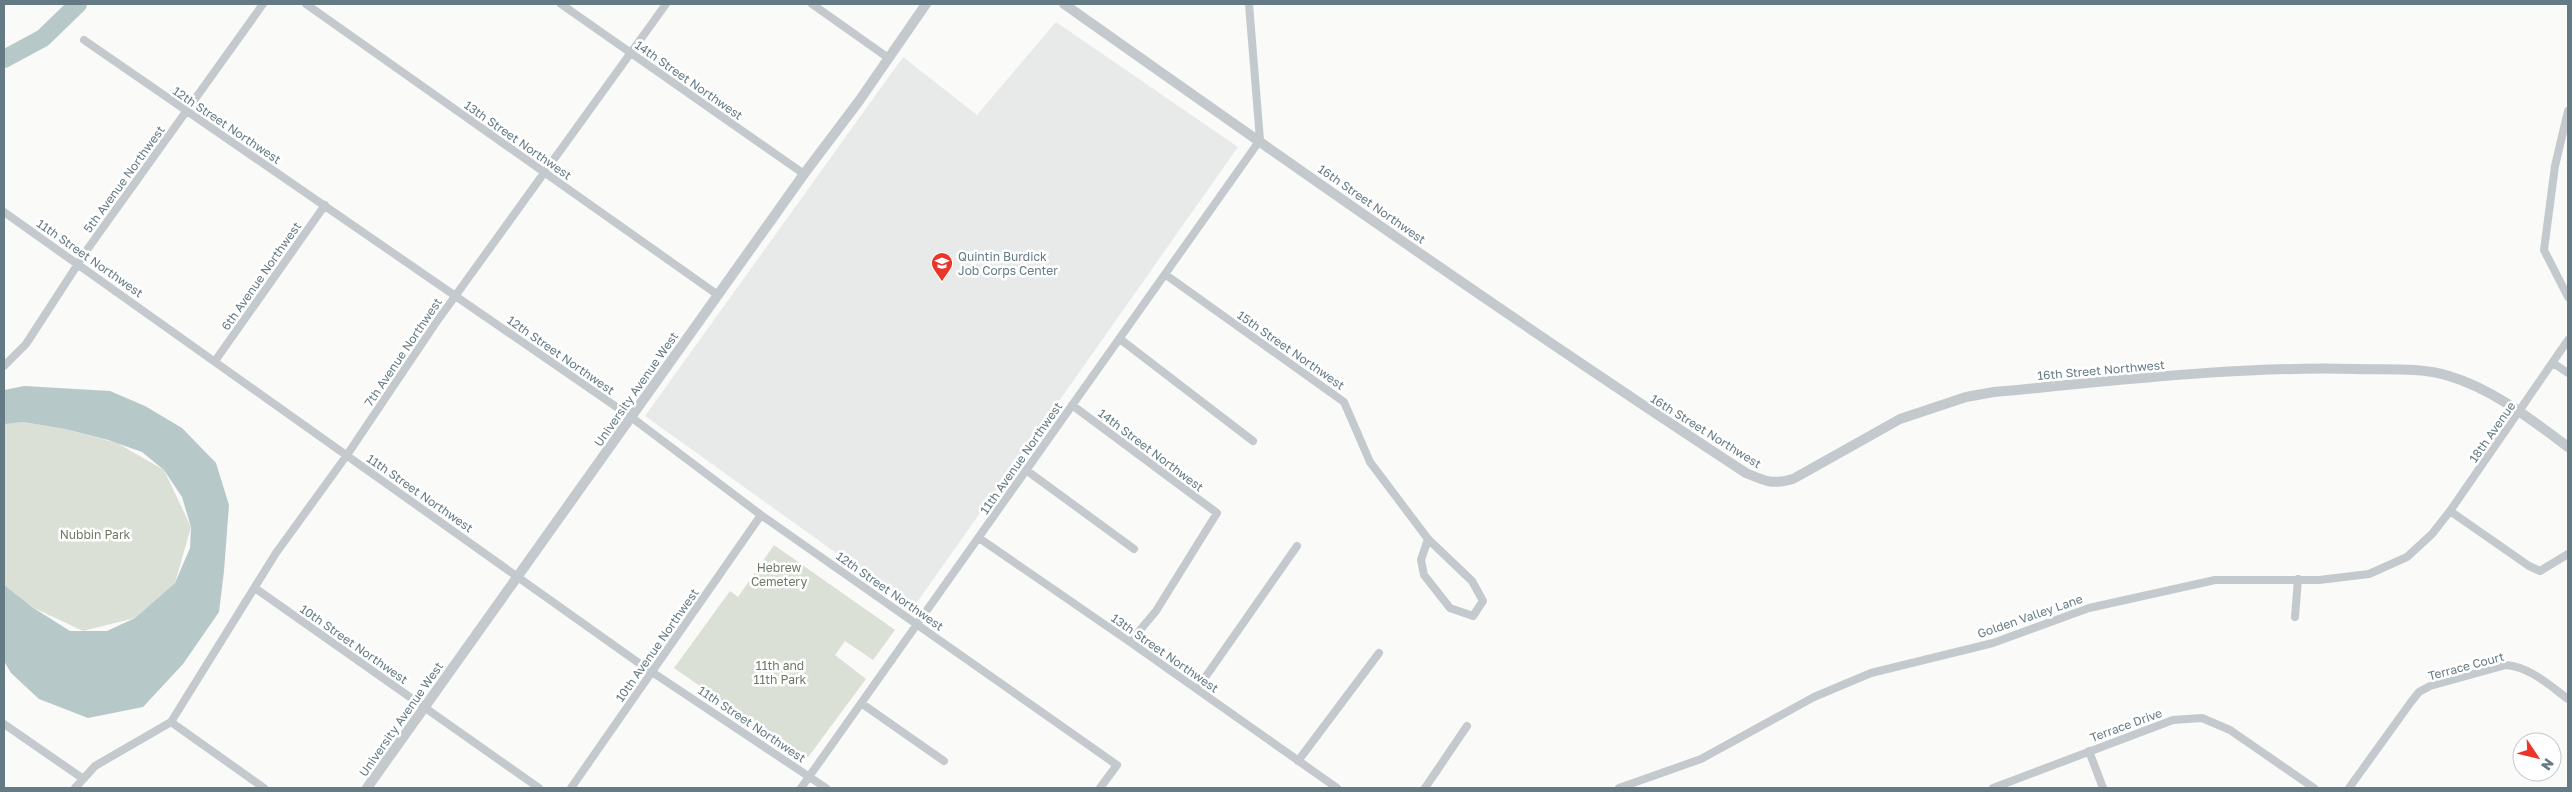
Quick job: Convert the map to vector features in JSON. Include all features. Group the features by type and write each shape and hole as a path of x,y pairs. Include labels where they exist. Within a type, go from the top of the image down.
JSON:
{"street":[{"name":"5th Avenue Northwest","path":"4,366 26,344 78,264 263,4"},
{"name":"13th Street Northwest","path":"306,4 718,295"},
{"name":"14th Street Northwest","path":"561,4 804,174"},
{"name":"7th Avenue Northwest","path":"171,722 276,553 347,455 456,296 666,4"},
{"path":"812,4 887,57"},
{"name":"University Avenue West","path":"367,788 804,174 859,101 887,57 926,4"},
{"name":"16th Street Northwest","path":"1064,4 1175,84 1260,140 1587,370 1746,473 1776,484 1793,479 1900,419 1966,397 1994,392 2236,371 2311,368 2428,372 2448,376 2467,382 2519,413 2568,448"},
{"path":"1249,4 1260,140"},
{"name":"12th Street Northwest","path":"84,40 631,417 761,515 1117,765 1100,788"},
{"path":"2568,111 2555,166 2544,250 2568,297"},
{"name":"11th Avenue Northwest","path":"801,788 1260,140"},
{"name":"6th Avenue Northwest","path":"215,361 325,205"},
{"name":"11th Street Northwest","path":"4,212 643,666 654,671 826,788"},
{"name":"15th Street Northwest","path":"1166,275 1344,402 1370,462 1428,539 1472,582 1483,601 1473,616 1450,608 1424,575 1421,560 1428,539"},
{"path":"1120,339 1253,441"},
{"name":"18th Avenue","path":"2432,534 2519,413 2568,340"},
{"path":"2553,364 2568,373"},
{"name":"14th Street Northwest","path":"1072,405 1217,513 1156,611 1130,642"},
{"path":"1026,470 1134,549"},
{"path":"2450,511 2529,566 2540,571 2568,554"},
{"name":"10th Avenue Northwest","path":"571,788 761,515"},
{"name":"Golden Valley Lane","path":"1619,788 1701,758 1814,698 1871,673 1993,643 2089,608 2215,580 2319,580 2369,574 2407,557 2432,534"},
{"name":"13th Street Northwest","path":"979,538 1336,788"},
{"path":"1197,689 1296,546"},
{"path":"2295,617 2298,579"},
{"name":"10th Street Northwest","path":"255,588 539,788"},
{"path":"1298,761 1379,653"},
{"name":"Terrace Court","path":"2349,788 2411,702 2419,692 2430,686 2506,665 2528,670 2568,699"},
{"path":"861,703 944,761"},
{"name":"Terrace Drive","path":"1993,788 2173,720 2202,718 2230,730 2314,788"},
{"path":"75,788 82,778 95,766 171,722 264,788"},
{"path":"4,724 82,778"},
{"path":"1425,788 1467,726"},
{"path":"2089,751 2103,788"}],"shaded area":[{"name":"Quintin Burdick Job Corps Center","path":"1056,22 1238,147 913,608 645,416 903,57 977,115"},
{"path":"24,386 110,391 145,406 182,428 216,463 229,505 219,612 183,664 143,707 88,718 39,699 11,673 4,661 4,585 32,607 70,631 107,631 135,618 175,583 190,548 191,527 182,497 164,470 142,452 108,440 65,429 23,422 4,424 4,390"}],"green space":[{"name":"Nubbin Park","path":"23,422 65,429 117,443 164,470 191,527 175,583 135,618 83,631 32,607 4,587 4,423"},
{"name":"11th and 11th Park","path":"774,545 895,630 873,660 845,641 835,655 866,679 806,760 674,668 730,591 738,597"}],"waterway":[{"path":"4,59 43,38 78,4"}],"place":[{"name":"Quintin Burdick Job Corps Center","path":"942,282"}],"park label":[{"name":"Hebrew Cemetery","path":"779,574"}]}
